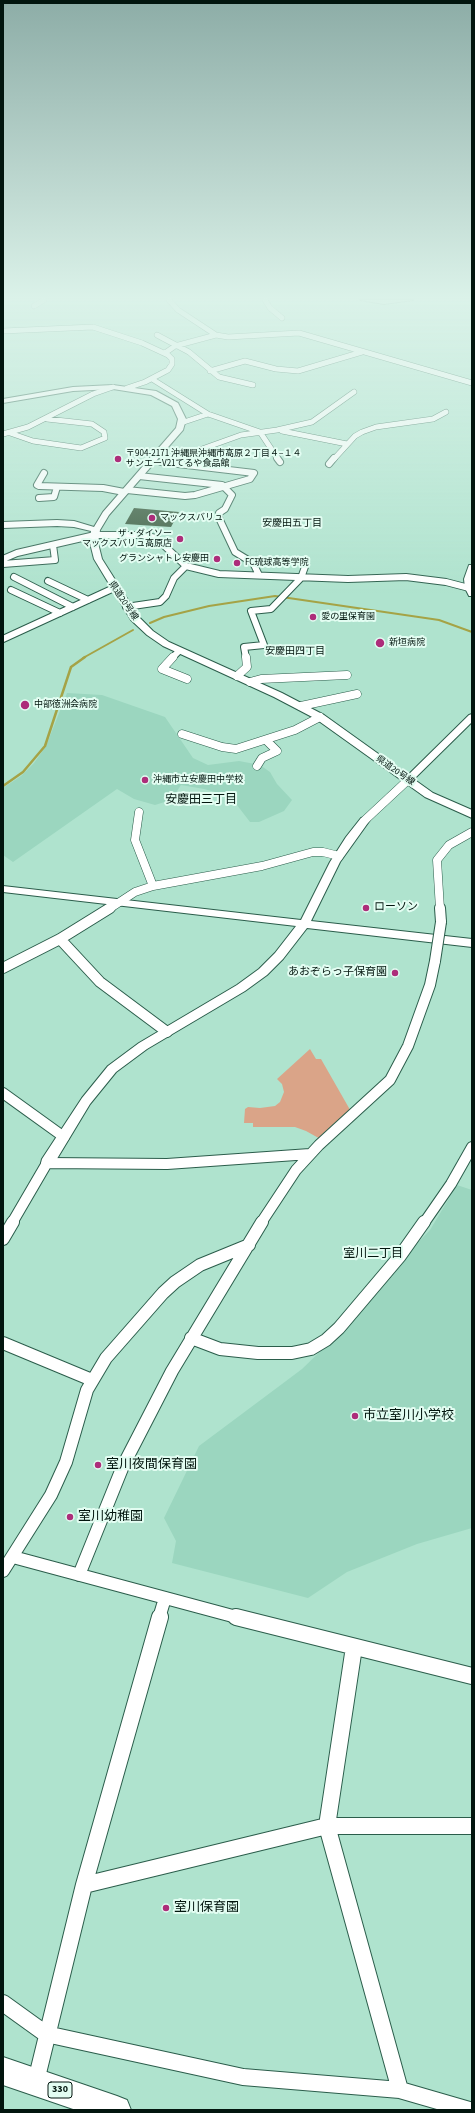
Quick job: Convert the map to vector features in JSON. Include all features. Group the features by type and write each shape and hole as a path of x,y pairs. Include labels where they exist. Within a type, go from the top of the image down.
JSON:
{"highway":[{"name":"330","path":"3,2071 117,2110"}],"main road":[{"path":"3,401 17,399"},
{"path":"3,525 57,522 74,524 95,532 126,491 175,435 182,419 179,411 171,402 163,399"},
{"name":"県道20号線","path":"95,532 94,548 98,559 114,588 139,625 166,644 179,651 301,706 320,717 434,798 472,814"}],"street":[{"path":"3,434 10,433 47,419 85,399"},
{"path":"183,399 208,414 260,432 280,462"},
{"path":"161,462 241,435 277,430 318,419 345,399"},
{"path":"329,464 355,436 369,429 433,419 446,412"},
{"path":"181,423 208,414"},
{"path":"10,433 33,442 81,448 105,438 104,432 92,424 47,419"},
{"path":"277,430 347,444"},
{"path":"44,473 37,484 104,488 185,496 250,479 254,473 152,462"},
{"path":"139,476 226,486 232,495 225,509 219,513 219,518 235,552 253,563 259,575"},
{"path":"39,498 54,497 57,486"},
{"path":"3,559 17,553 53,545 95,532 150,536 165,545 186,566 219,574 348,579 419,577 470,591 468,579 472,567"},
{"path":"3,564 55,560 53,545"},
{"path":"237,676 247,667 244,647 264,645 251,611 271,608 301,578 306,564"},
{"path":"126,607 160,602 166,596 174,578 186,566"},
{"path":"14,577 73,607"},
{"path":"48,581 88,600"},
{"path":"3,639 114,588"},
{"path":"11,590 60,613"},
{"path":"179,651 162,669 187,679"},
{"path":"250,682 261,679 347,675"},
{"path":"301,706 357,694"},
{"path":"182,734 222,747 236,749 295,730 320,717"},
{"path":"3,1239 47,1163 86,1101 112,1070 144,1046 222,1001 263,972 303,925 339,856 365,820 472,717"},
{"path":"257,766 262,758 277,751 275,747 266,740"},
{"path":"139,812 135,840 153,886"},
{"path":"79,1575 122,1466 172,1371 292,1176 310,1154 390,1080 415,1026 430,985 441,922 437,860 441,853 449,845 472,832"},
{"path":"3,968 60,939 135,892 153,886 262,866 314,852 323,852 339,856"},
{"path":"3,889 303,925 472,943"},
{"path":"60,939 100,982 167,1032"},
{"path":"3,1093 64,1137"},
{"path":"191,1338 220,1349 258,1354 292,1353 311,1349 326,1340 339,1328 400,1256 451,1184 472,1147"},
{"path":"47,1163 167,1164 310,1154"},
{"path":"3,1571 50,1495 66,1462 86,1390 106,1358 163,1293 175,1282 200,1264 249,1245"},
{"path":"3,1343 92,1380"},
{"path":"13,1557 165,1598 472,1676"},
{"path":"36,2082 46,2034 84,1886 165,1598"},
{"path":"354,1647 327,1826 346,1887 400,2090"},
{"path":"84,1886 327,1826 472,1826"},
{"path":"3,2003 46,2034 242,2076 400,2090 469,2110"}],"shaded area":[{"name":"沖縄市立安慶田中学校","path":"67,693 102,695 165,717 193,758 208,765 239,761 260,765 270,772 277,784 292,800 284,811 259,822 250,822 230,796 204,789 181,785 171,800 155,805 134,799 117,789 13,862 3,855 3,788 21,776 34,763 46,746"},
{"path":"310,1049 316,1059 321,1059 353,1115 324,1141 295,1127 253,1127 253,1123 244,1123 245,1109 248,1107 260,1108 275,1106 280,1102 284,1092 282,1084 277,1079"},
{"name":"市立室川小学校","path":"457,1185 472,1190 472,1528 417,1544 347,1572 308,1598 172,1563 176,1541 164,1518 199,1446 302,1369 333,1339 405,1256 430,1230"}],"building":[{"name":"マックスバリュ","path":"134,508 179,512 171,527 125,524"}],"waterway":[{"path":"150,623 164,617 209,606 275,596 439,620 472,632"},
{"path":"83,658 133,630"},
{"path":"3,786 23,772 45,746 71,667 85,657"}],"place":[{"name":"〒904-2171 沖縄県沖縄市高原２丁目４−１４ サンエーV21てるや食品館","path":"118,459"},
{"name":"マックスバリュ","path":"152,518"},
{"name":"ザ・ダイソー マックスバリュ高原店","path":"180,539"},
{"name":"グランシャトレ安慶田","path":"217,559"},
{"name":"FC琉球高等学院","path":"237,563"},
{"name":"愛の里保育園","path":"313,617"},
{"name":"新垣病院","path":"380,643"},
{"name":"中部徳洲会病院","path":"25,705"},
{"name":"沖縄市立安慶田中学校","path":"145,780"},
{"name":"ローソン","path":"366,908"},
{"name":"あおぞらっ子保育園","path":"395,973"},
{"name":"市立室川小学校","path":"355,1416"},
{"name":"室川夜間保育園","path":"98,1465"},
{"name":"室川幼稚園","path":"70,1517"},
{"name":"室川保育園","path":"166,1908"}],"district":[{"name":"安慶田五丁目","path":"292,524"},
{"name":"安慶田四丁目","path":"295,652"},
{"name":"安慶田三丁目","path":"201,800"},
{"name":"室川二丁目","path":"373,1254"}]}
